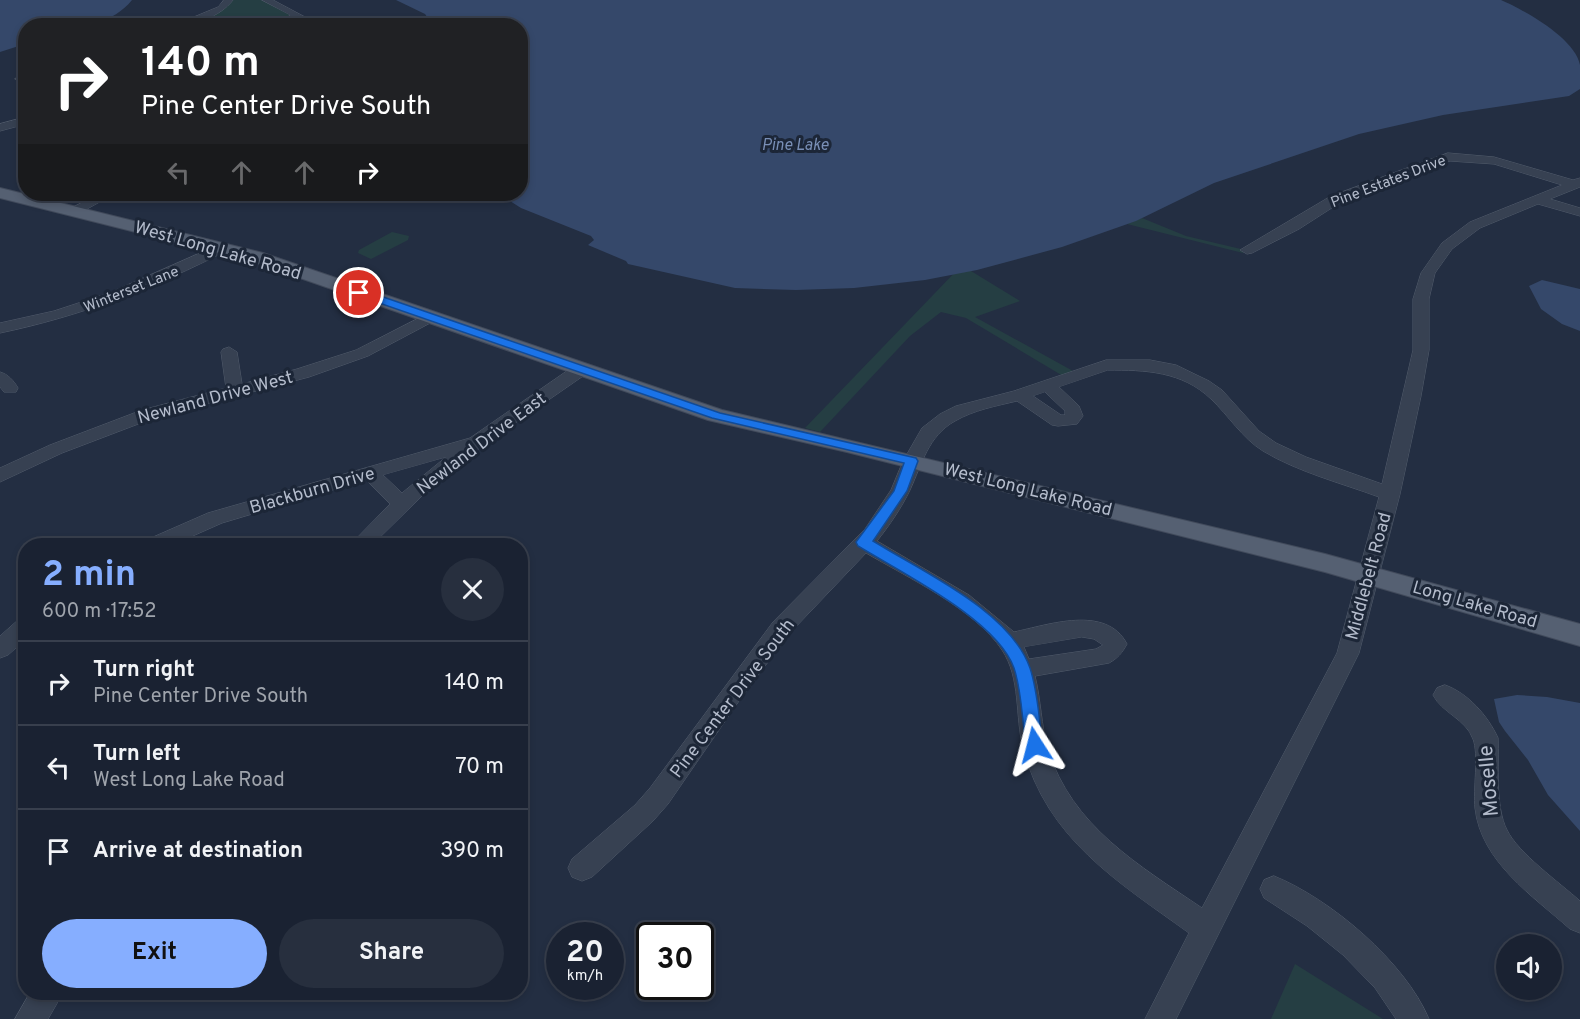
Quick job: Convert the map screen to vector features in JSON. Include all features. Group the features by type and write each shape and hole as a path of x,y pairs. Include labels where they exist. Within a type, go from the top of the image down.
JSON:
{"main road":[{"name":"West Long Lake Road","path":"0,193 18,197"},
{"name":"West Long Lake Road","path":"32,201 257,257 580,370 728,419 912,461 1369,575"},
{"name":"Long Lake Road","path":"1369,575 1580,635"}],"street":[{"path":"198,18 220,10 229,0"},
{"path":"266,0 302,18"},
{"path":"291,18 298,16"},
{"path":"0,129 18,123"},
{"name":"Pine Estates Drive","path":"1247,250 1294,226 1336,199 1448,156 1516,167 1576,184"},
{"name":"Middlebelt Road","path":"1160,1019 1348,653 1390,494 1418,367 1422,339 1421,299 1428,273 1441,252 1469,229 1576,184"},
{"path":"1536,199 1580,212"},
{"path":"73,211 94,201"},
{"name":"Winterset Lane","path":"1,330 86,308 123,295 223,247"},
{"name":"Newland Drive West","path":"0,476 56,449 138,418 303,373 362,353 429,318"},
{"path":"229,352 235,390"},
{"name":"Pine Center Drive South","path":"582,868 644,813 659,796 733,691 781,628 872,534 900,491 912,461 928,432 946,418 962,410 1020,395 1106,365 1142,364 1170,369 1189,377 1216,394 1253,435 1270,447 1299,461 1390,494"},
{"name":"Newland Drive East","path":"367,538 402,504 476,442 580,370"},
{"path":"1020,395 1058,421 1071,420 1074,416 1073,410 1048,386"},
{"name":"Blackburn Drive","path":"169,538 215,518 476,442"},
{"path":"369,473 402,504"},
{"path":"863,542 981,615 1009,642 1022,669 1035,745 1044,776 1057,802 1107,856 1206,928"},
{"path":"1009,642 1083,628 1107,633 1116,644 1111,651 1101,657 1022,669"},
{"path":"0,649 18,633"},
{"name":"Moselle","path":"1445,695 1473,718 1486,738 1488,808 1493,831 1499,842 1524,870 1580,919"},
{"path":"1274,889 1341,933 1381,973 1401,997 1414,1019"},
{"path":"30,1019 43,1000"}],"green space":[{"path":"233,0 263,0 289,13 289,16 287,18 201,18"},
{"path":"1142,218 1186,236 1245,250 1243,253 1127,224"},
{"path":"392,232 409,236 408,240 371,259 358,253 359,250"},
{"path":"960,267 971,271 1020,301 975,317 1073,371 1063,376 966,318 941,312 910,336 820,432 805,428"},
{"path":"1295,964 1383,1019 1271,1019"}],"water":[{"path":"0,0 132,0 110,18 18,18 18,46 0,52"},
{"name":"Pine Lake","path":"396,0 1501,0 1535,18 1569,45 1580,65 1580,89 1569,96 1443,115 1359,134 1214,183 1136,221 1062,247 977,270 925,280 854,288 796,290 735,288 628,264 626,261 588,245 594,240 591,236 521,208 510,201 528,201 528,18 428,18 425,14"},
{"path":"1542,280 1580,289 1580,331 1562,324 1541,309 1529,286"},
{"path":"1517,695 1580,703 1580,831 1548,795 1528,760 1499,722 1494,699"}],"route":[{"path":"359,293 716,416 912,461 900,491 872,534 863,542 923,577 981,615 1009,642 1022,669 1035,745"}]}
